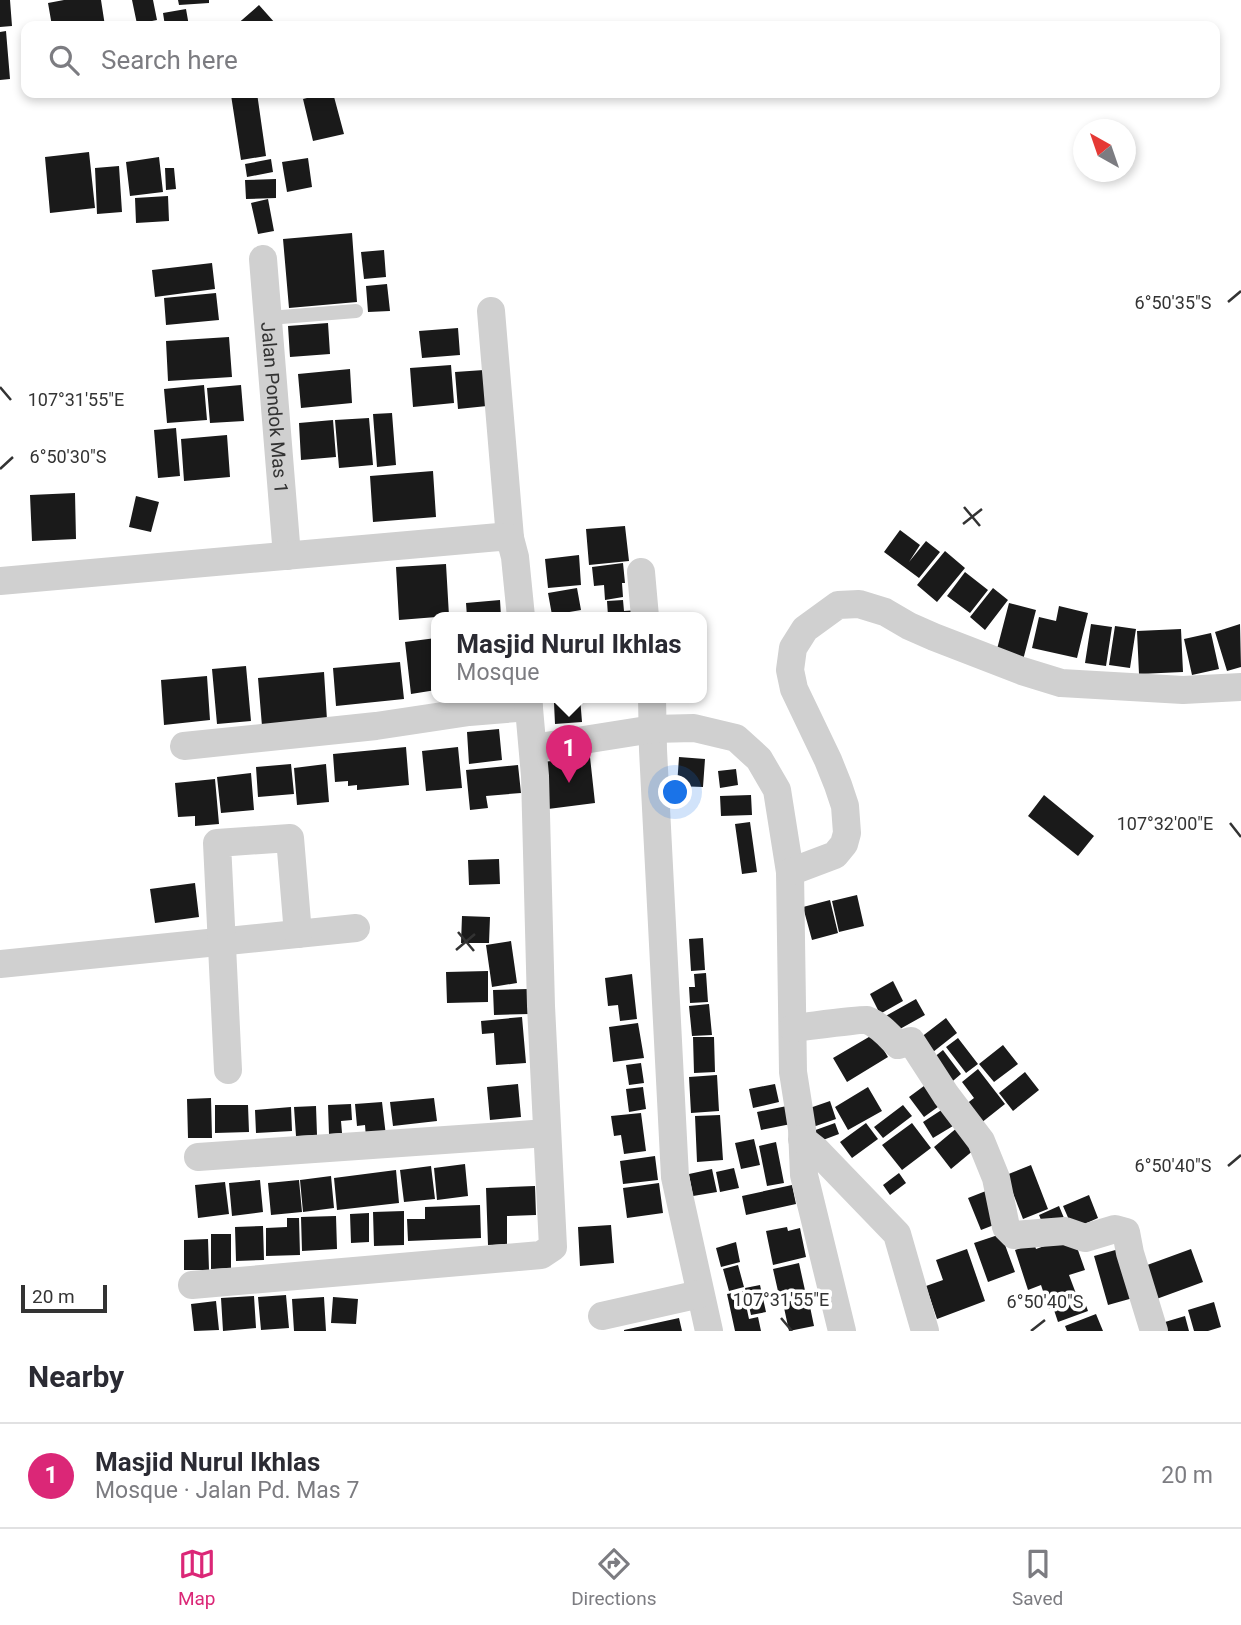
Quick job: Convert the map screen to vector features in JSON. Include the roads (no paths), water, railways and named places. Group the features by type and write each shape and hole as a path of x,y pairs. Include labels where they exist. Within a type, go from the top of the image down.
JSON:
{"street":[{"name":"Jalan Pondok Mas 1","path":"263,259 287,556"},
{"path":"491,311 510,538 515,557 520,612"},
{"path":"0,581 490,537 510,538"},
{"path":"641,572 645,612"},
{"path":"790,872 835,855 844,844 847,833 845,806 838,785 794,689 790,670 793,648 805,629 838,605 859,604 885,612 933,636 1022,671 1061,683 1183,690 1241,687"},
{"path":"184,746 376,726 523,703"},
{"path":"192,1285 545,1253 553,1247 529,703"},
{"path":"652,703 675,1177 709,1331"},
{"path":"533,748 653,729 694,728 736,738 759,759 778,790 790,872 793,1072 804,1175 842,1331"},
{"path":"228,1070 217,844 290,838 298,934"},
{"path":"0,964 356,928"},
{"path":"793,1028 865,1019 882,1029 898,1045 911,1041 946,1096 981,1141 996,1178 1006,1227 1014,1235 1065,1231 1085,1238 1115,1229 1126,1232 1154,1331"},
{"path":"198,1157 547,1133"},
{"path":"802,1139 816,1150 897,1234 925,1331"},
{"path":"603,1315 700,1294"}],"lane":[{"path":"269,318 356,311"}],"place":[{"name":"Masjid Nurul Ikhlas","path":"569,783"}]}
